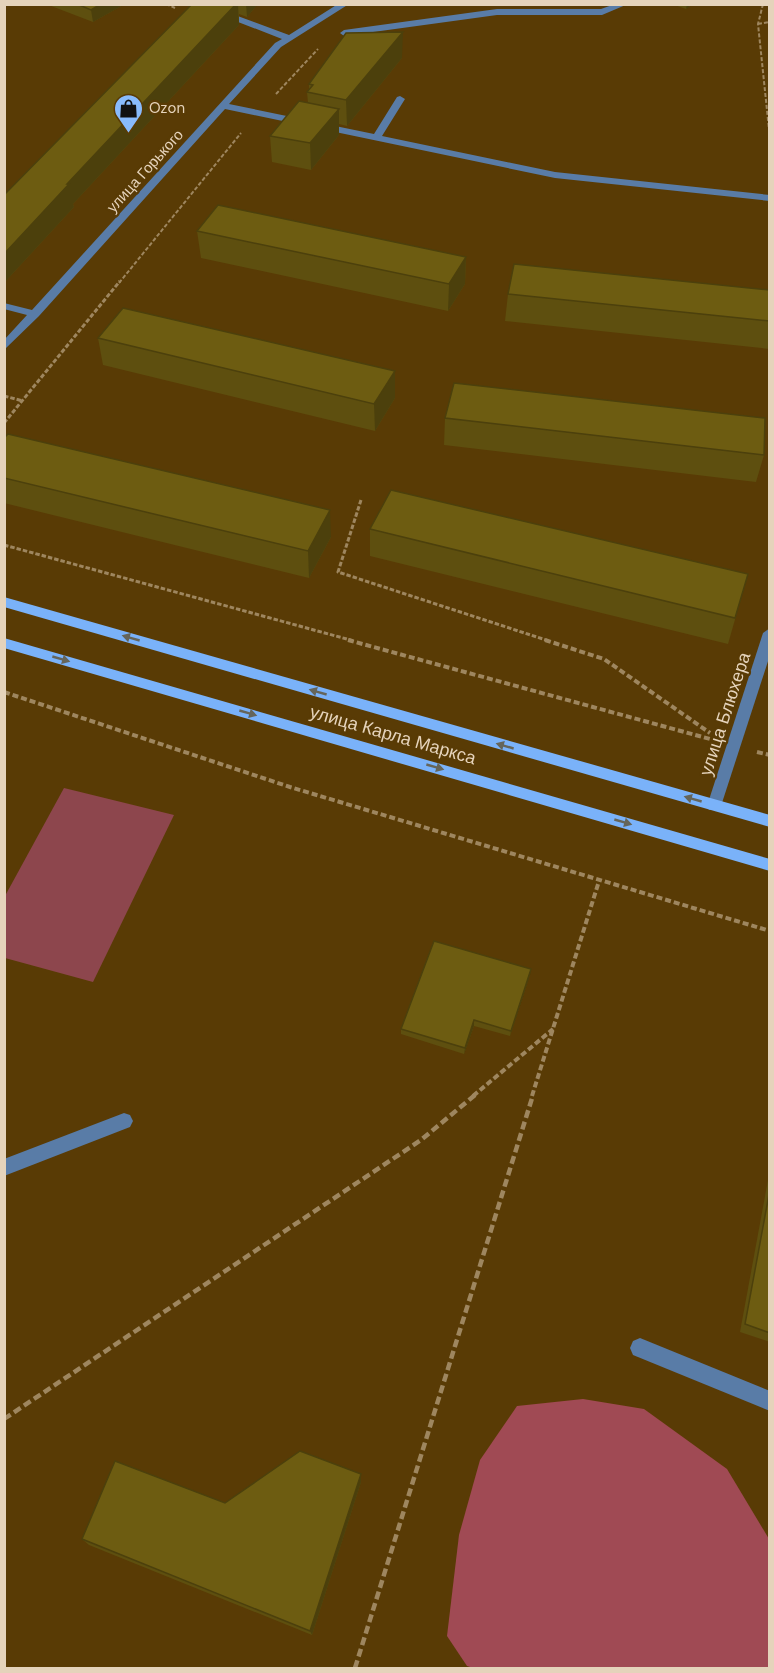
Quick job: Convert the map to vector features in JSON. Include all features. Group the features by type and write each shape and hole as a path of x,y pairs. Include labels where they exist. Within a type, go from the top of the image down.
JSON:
{"main road":[{"name":"улица Карла Маркса","path":"4,602 770,821"},
{"name":"улица Карла Маркса","path":"4,643 770,865"}],"street":[{"path":"196,4 289,38"},
{"name":"улица Горького","path":"4,347 278,45 345,4"},
{"path":"344,33 498,12 602,12 624,4"},
{"path":"376,138 400,99"},
{"path":"224,106 555,175 770,198"},
{"path":"4,306 35,314"},
{"name":"улица Блюхера","path":"714,806 770,633"},
{"path":"4,1168 124,1121"},
{"path":"640,1348 770,1401"}],"path":[{"path":"763,4 758,24 770,139"},
{"path":"758,24 770,22"},
{"path":"4,423 257,113 318,49 344,33"},
{"path":"4,396 22,401"},
{"path":"361,500 338,572 604,659 718,738 717,741"},
{"path":"4,545 770,755"},
{"path":"4,692 94,723 599,881 770,931"},
{"path":"355,1668 599,881"},
{"path":"4,1419 421,1140 554,1028"}],"shaded area":[{"path":"64,788 174,815 93,982 5,958 5,896"},
{"path":"583,1399 644,1409 727,1469 769,1539 769,1668 473,1668 467,1666 447,1636 459,1535 480,1460 517,1406"}],"building":[{"path":"77,4 101,4 91,10"},
{"path":"192,4 236,4 4,254 4,195"},
{"path":"403,32 346,100 307,92 313,85 309,84 346,33"},
{"path":"299,101 339,109 310,143 270,136"},
{"path":"218,205 466,257 449,284 197,231"},
{"path":"514,264 770,290 770,321 508,294"},
{"path":"123,308 395,371 374,404 98,338"},
{"path":"454,383 765,418 764,455 445,418"},
{"path":"8,434 330,510 308,551 4,478 4,438"},
{"path":"391,490 748,574 735,618 370,529"},
{"path":"434,941 531,969 511,1031 474,1020 465,1048 401,1029"},
{"path":"770,1189 770,1333 745,1324"},
{"path":"300,1451 361,1474 310,1631 82,1539 115,1461 225,1503"}],"place":[{"name":"Ozon","path":"128,134"}]}
